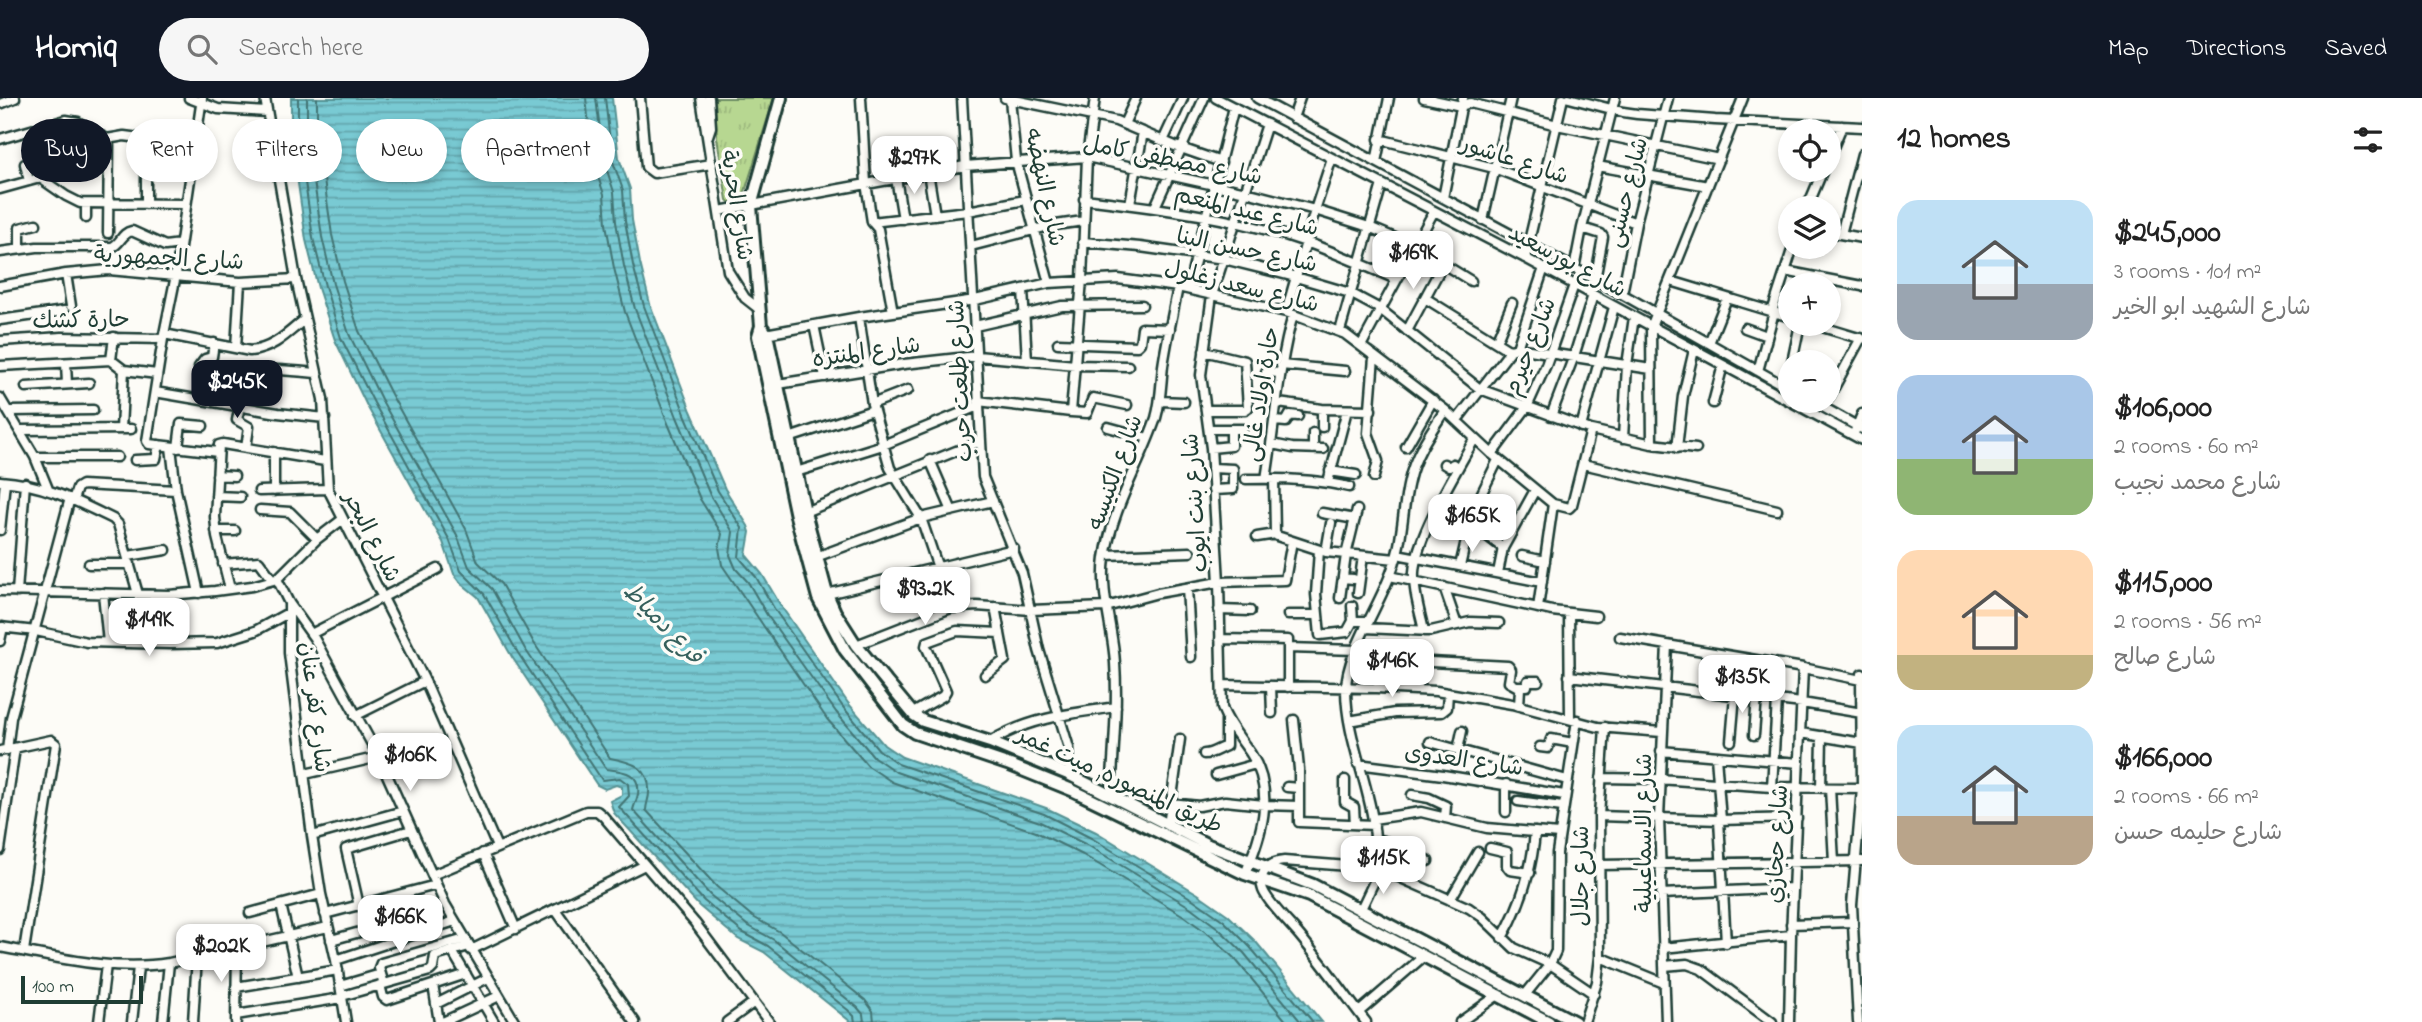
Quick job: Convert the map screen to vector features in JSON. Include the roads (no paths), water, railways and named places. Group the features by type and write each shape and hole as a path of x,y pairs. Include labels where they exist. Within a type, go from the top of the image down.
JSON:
{"main road":[{"name":"طريق المنصوره, ميت غمر","path":"781,98 751,206 762,332 813,585 825,616 845,650 902,725 915,733 1010,765 1072,790 1245,874 1309,896 1547,1022"},
{"name":"طريق المنصوره, ميت غمر","path":"762,332 778,384 784,439 796,472 800,514 827,594 856,645 912,713 923,722 990,742 1070,775 1208,845 1313,885 1575,1022"}],"street":[{"path":"0,104 15,98"},
{"path":"189,98 218,109 267,112"},
{"name":"شارع البحر","path":"265,98 296,279 325,418 328,489 425,681 497,848"},
{"path":"640,98 646,167 650,171 654,173 712,164"},
{"name":"شارع الحرية","path":"701,98 728,271 745,298 759,310"},
{"name":"شارع الحرية","path":"708,136 709,98"},
{"path":"861,98 866,183 872,222 878,229 892,312"},
{"name":"شارع طلعت حرب","path":"962,98 983,477 1022,573 1039,650 1069,748 1070,775"},
{"path":"1071,412 1082,281 1087,157 1095,98"},
{"path":"1124,124 1136,98"},
{"path":"1163,141 1183,98"},
{"path":"1155,207 1204,98"},
{"name":"شارع بورسعيد","path":"1216,98 1231,103 1723,365 1857,430"},
{"name":"شارع بورسعيد","path":"1257,98 1622,294 1778,382"},
{"path":"1293,118 1300,98"},
{"path":"1376,162 1389,98"},
{"path":"1424,98 1470,103 1605,136 1719,159"},
{"path":"1483,220 1511,98"},
{"path":"1525,258 1563,98"},
{"path":"1569,98 1612,109 1664,116 1862,127"},
{"path":"1574,269 1615,98"},
{"name":"شارع حسنى","path":"1622,294 1636,223 1668,98"},
{"path":"1652,444 1651,327 1743,98"},
{"path":"1008,99 1124,124 1182,149 1221,162"},
{"name":"شارع النهضه","path":"1008,99 1016,161 1049,283"},
{"path":"198,119 201,101"},
{"path":"1443,198 1462,102"},
{"name":"شارع الكنيسه","path":"1111,796 1116,707 1114,642 1106,607 1105,555 1119,508 1160,401 1170,329 1183,288 1198,256 1221,162 1231,103"},
{"name":"شارع بنت ايوب","path":"1245,874 1261,834 1264,806 1261,773 1222,708 1219,582 1211,448 1201,375 1212,295 1267,124"},
{"path":"1130,204 1143,132"},
{"path":"0,139 21,133"},
{"name":"شارع عاشور","path":"1380,139 1494,168 1636,223"},
{"path":"1862,155 1841,234 1862,238"},
{"name":"شارع مصطفى كامل","path":"719,211 965,166 1087,157 1246,192 1368,227 1414,247 1471,281"},
{"name":"حارة اولاد غالى","path":"1276,534 1270,479 1272,444 1289,314 1305,242 1332,158"},
{"path":"1597,166 1708,186"},
{"path":"928,172 935,215"},
{"path":"896,178 903,219"},
{"path":"0,189 26,182"},
{"path":"48,182 72,200 86,204 185,204"},
{"path":"108,182 108,233"},
{"path":"146,182 146,204"},
{"path":"188,182 176,275 163,336 147,441 149,444 218,450"},
{"path":"1340,331 1382,184"},
{"name":"شارع عبد المنعم","path":"1084,199 1155,207 1236,224 1305,242 1395,279"},
{"path":"872,222 968,211 1025,200"},
{"path":"86,204 86,218"},
{"path":"1361,346 1434,211"},
{"path":"971,246 1064,222 1083,221"},
{"path":"20,249 20,228 36,224"},
{"path":"1582,229 1600,233 1603,237 1595,280"},
{"path":"0,252 20,249 112,247 125,233 132,231 164,246 180,244"},
{"name":"شارع حسن البنا","path":"1083,242 1224,259 1350,293 1380,309 1480,389 1591,430 1652,444 1696,449"},
{"path":"1758,371 1789,259"},
{"path":"1407,331 1443,264"},
{"path":"1457,420 1514,349 1544,268"},
{"name":"شارع الجمهورية","path":"0,286 66,274 109,271 240,282 296,279"},
{"path":"1785,271 1862,286"},
{"path":"0,320 68,309 66,274"},
{"name":"شارع سعد زغلول","path":"762,332 975,300 1049,283 1118,279 1183,288 1289,314 1340,331 1433,400 1495,457 1553,504"},
{"path":"1671,281 1778,313"},
{"path":"236,348 240,282"},
{"name":"شارع حيرم","path":"1460,566 1473,511 1495,457 1527,407 1574,285"},
{"path":"1023,289 1027,361"},
{"path":"1551,416 1593,295"},
{"path":"1425,298 1496,342 1514,349 1550,352 1651,369"},
{"path":"1709,344 1727,298"},
{"path":"1496,342 1512,303"},
{"path":"975,326 1044,309 1142,305"},
{"path":"1581,427 1614,307"},
{"path":"859,317 872,407 883,445 894,476 921,518 938,568"},
{"path":"1623,438 1627,365 1634,317"},
{"name":"حارة كشك","path":"0,341 163,336 214,343 250,352 273,345 305,319"},
{"path":"814,325 825,377"},
{"path":"1058,343 1137,346 1142,328 1170,329"},
{"path":"1745,328 1767,336"},
{"path":"1841,332 1861,338 1841,375"},
{"path":"111,360 114,337"},
{"path":"199,367 205,359 212,356 214,343"},
{"path":"1678,447 1685,386 1695,350"},
{"path":"1204,351 1245,361 1248,408 1206,410"},
{"name":"شارع المنتزه","path":"778,384 976,356 1075,365 1128,366"},
{"path":"1374,356 1368,433 1378,461 1374,477"},
{"path":"0,366 111,360 124,370 157,374"},
{"path":"66,363 67,384"},
{"path":"1713,403 1723,365"},
{"path":"221,402 226,390 255,369 317,373"},
{"path":"1266,372 1281,369 1345,371"},
{"path":"121,429 124,370"},
{"path":"26,387 89,383"},
{"path":"784,439 872,407 908,390"},
{"path":"155,392 325,418"},
{"path":"0,398 35,457 48,489"},
{"path":"796,472 883,445 978,403 1086,413 1093,398 1126,405"},
{"path":"1406,447 1410,433 1433,400"},
{"path":"1160,401 1184,402"},
{"path":"1278,403 1322,409 1371,410"},
{"path":"240,406 235,421 249,426 246,447"},
{"path":"1322,409 1322,427"},
{"path":"9,411 93,410"},
{"path":"1328,482 1347,410"},
{"path":"1360,911 1377,869 1376,839 1349,721 1346,688 1355,654 1397,556 1406,496 1415,462 1445,410"},
{"name":"شارع بورسعيد","path":"1838,413 1857,430 1862,440"},
{"path":"1857,430 1862,414"},
{"path":"1275,421 1286,422 1290,415 1298,416"},
{"path":"199,593 176,491 175,447 181,424 203,426"},
{"path":"1108,427 1148,438"},
{"path":"20,430 131,429"},
{"path":"1209,429 1242,429"},
{"path":"1211,448 1231,446 1231,429"},
{"path":"1538,608 1553,504 1571,507 1591,430"},
{"path":"1313,433 1313,449"},
{"path":"1424,631 1414,580 1417,558 1438,498 1475,438"},
{"path":"800,514 981,440"},
{"path":"230,589 216,531 218,450 223,444 325,461"},
{"path":"1272,444 1323,449"},
{"path":"135,460 156,459 159,445"},
{"path":"274,452 274,491"},
{"path":"35,457 117,457"},
{"path":"930,460 951,511"},
{"path":"1444,464 1449,467 1452,464 1458,468"},
{"path":"1583,464 1777,510"},
{"path":"1212,468 1233,468 1233,489 1213,490"},
{"path":"1330,471 1356,475"},
{"path":"217,475 234,476"},
{"path":"1245,480 1328,482 1349,487"},
{"path":"0,530 2,482 25,483 48,489 113,519 118,524 138,594 144,643"},
{"path":"17,592 25,483"},
{"path":"0,850 11,718 71,499 82,485 176,491"},
{"path":"259,491 328,489"},
{"path":"1497,573 1503,548 1535,490"},
{"path":"216,496 240,497"},
{"path":"816,557 921,518 993,501"},
{"path":"260,510 290,512 317,539"},
{"path":"1322,513 1356,515 1346,555 1340,598"},
{"path":"0,590 199,593 275,580 317,539 343,519"},
{"path":"1331,523 1316,583 1320,635 1350,630 1353,621 1352,606"},
{"path":"1471,523 1503,548"},
{"path":"216,531 235,531"},
{"path":"1257,537 1276,534 1322,551 1346,555 1417,558 1542,582"},
{"path":"856,645 951,608 1031,610 1106,607 1219,582 1286,580 1292,541"},
{"path":"827,594 1014,549"},
{"path":"89,564 129,560 166,550"},
{"path":"1105,555 1190,552"},
{"path":"1522,555 1545,561"},
{"path":"1358,593 1363,556"},
{"path":"223,564 259,561 312,634 379,757 454,921 515,1022"},
{"path":"312,634 438,569"},
{"path":"1390,576 1538,608 1596,616"},
{"path":"1343,578 1353,579"},
{"path":"1444,587 1457,625"},
{"path":"1187,588 1191,657"},
{"path":"103,593 108,642"},
{"name":"شارع كفر عنان","path":"289,603 289,653 312,836 346,1022"},
{"path":"985,675 1005,660 995,607"},
{"path":"1219,610 1250,611"},
{"path":"0,641 1,627 87,642 217,643 255,631 288,613"},
{"path":"1525,995 1550,964 1558,944 1555,890 1562,807 1573,743 1574,719 1569,676 1569,613"},
{"path":"1288,615 1317,615"},
{"path":"1353,621 1424,631 1470,622 1499,623"},
{"path":"912,713 943,696 946,687 926,646 927,642 957,631 1000,633"},
{"path":"1620,638 1861,680"},
{"path":"1220,639 1288,644 1355,654 1508,666 1511,670 1509,682 1527,686 1528,681 1538,681"},
{"path":"1288,644 1288,687"},
{"name":"شارع الاسماعيلية","path":"1666,1022 1658,818 1667,645"},
{"name":"شارع حجازي","path":"1789,1022 1803,668"},
{"path":"1858,1022 1860,974 1858,938 1852,905 1859,861 1862,674"},
{"path":"1569,676 1802,703 1862,713"},
{"path":"355,716 425,681"},
{"path":"1222,685 1406,688 1519,706 1605,727 1662,732"},
{"path":"1271,686 1272,713"},
{"path":"1518,686 1519,706"},
{"path":"1349,721 1395,713 1442,712 1447,708 1448,693"},
{"path":"1731,741 1735,695"},
{"path":"1754,735 1758,698"},
{"path":"1772,788 1777,700"},
{"path":"990,742 1013,729 1059,715 1116,707"},
{"path":"1204,754 1211,754 1226,746 1226,717"},
{"path":"1294,720 1299,822 1355,824 1409,812 1422,812 1470,825 1559,834"},
{"name":"شارع جلال","path":"1584,1022 1594,994 1600,957 1599,816 1605,727"},
{"path":"1458,750 1461,731"},
{"path":"1801,733 1862,743"},
{"path":"1822,736 1834,862"},
{"path":"1540,747 1548,748 1551,738 1573,743"},
{"path":"7,749 51,740 57,744 24,951"},
{"path":"1168,826 1180,740"},
{"path":"1430,742 1567,780"},
{"path":"1661,751 1799,763"},
{"path":"1716,756 1726,943"},
{"path":"305,774 379,757"},
{"path":"1216,775 1256,764"},
{"name":"شارع العدوى","path":"1358,764 1506,784 1564,795"},
{"path":"1601,778 1659,779 1772,788 1862,787"},
{"path":"1345,780 1345,802 1354,807 1355,824"},
{"path":"1506,784 1506,812"},
{"path":"1287,788 1299,788"},
{"path":"1412,795 1429,798 1446,806 1445,818"},
{"path":"1171,803 1199,806 1225,801 1264,806 1299,806"},
{"path":"1518,801 1562,807"},
{"path":"432,875 593,810 603,816 709,941 769,1022"},
{"path":"312,836 402,811"},
{"path":"1599,816 1720,820 1797,818"},
{"path":"359,906 346,851 348,847 411,830"},
{"path":"1502,938 1530,873 1535,832"},
{"path":"1376,839 1404,846 1428,861"},
{"path":"1490,848 1507,852 1507,866 1510,870 1530,873"},
{"path":"1450,900 1478,852"},
{"path":"483,853 516,929"},
{"path":"1366,1022 1265,894 1262,881 1267,866 1284,861 1377,869 1450,900 1482,917 1514,948 1550,964 1594,994"},
{"path":"1599,866 1859,861"},
{"path":"237,946 236,1019 342,997 430,971 435,956 516,929 645,865"},
{"path":"325,914 436,885"},
{"path":"1661,894 1793,888"},
{"path":"250,913 321,894"},
{"path":"281,905 298,977"},
{"path":"1852,905 1862,905"},
{"path":"555,909 635,1022"},
{"path":"336,960 454,921"},
{"path":"1791,924 1853,922"},
{"path":"0,947 106,965 138,967 170,963 328,927"},
{"path":"331,940 360,932"},
{"path":"1664,948 1791,935"},
{"path":"466,974 387,1000 383,997 379,968 381,963 468,945"},
{"path":"452,951 494,1022"},
{"path":"193,1022 197,956"},
{"path":"1359,1012 1424,956"},
{"path":"1600,957 1664,983"},
{"path":"163,1022 170,963"},
{"path":"1664,966 1687,964 1701,969 1772,1022"},
{"path":"99,1022 106,965"},
{"path":"132,1022 138,967"},
{"path":"236,987 338,970"},
{"path":"340,986 381,974"},
{"path":"436,1004 488,978"},
{"path":"433,985 436,1004 445,1022 499,996"},
{"path":"1460,1022 1498,995"},
{"path":"727,1022 753,1003"}],"water":[{"name":"فرع دمياط","path":"291,98 612,98 614,119 461,119 461,182 615,182 615,124 619,158 630,189 632,220 650,304 691,411 725,489 748,526 750,532 746,555 762,574 848,703 884,745 902,757 1046,808 1096,832 1198,894 1228,915 1256,942 1322,1022 895,1022 885,1019 851,1022 764,952 738,939 699,906 614,813 610,801 622,795 622,787 616,785 605,789 597,785 512,657 478,597 454,574 443,542 367,406 335,340 306,240 298,182 342,182 342,119 291,119"}]}
